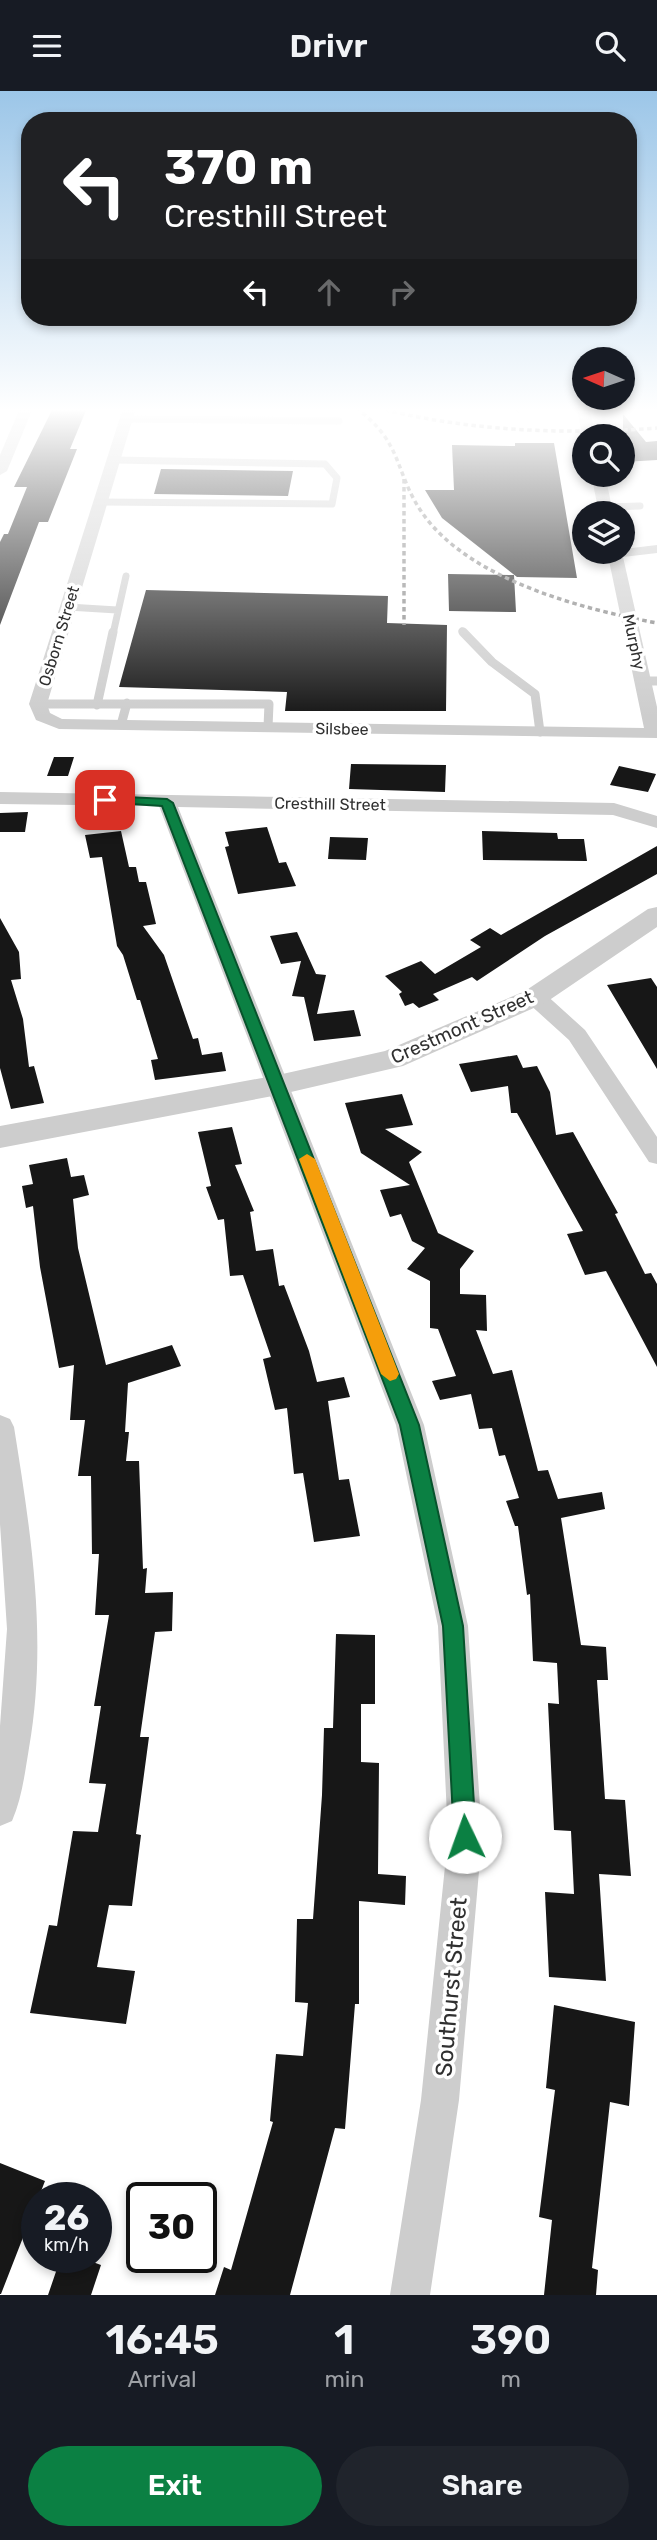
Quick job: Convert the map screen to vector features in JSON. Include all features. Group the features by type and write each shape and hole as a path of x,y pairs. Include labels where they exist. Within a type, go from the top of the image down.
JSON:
{"street":[{"name":"Osborn Street","path":"38,704 98,511"},
{"path":"635,551 657,549"},
{"name":"Murphy","path":"617,564 650,681 655,733"},
{"name":"Silsbee","path":"38,704 43,716 59,724 655,733"},
{"name":"Cresthill Street","path":"0,798 614,809 657,823"},
{"name":"Southurst Street","path":"167,803 410,1425 453,1626 465,1837 440,2100 410,2295"},
{"name":"Crestmont Street","path":"0,1137 278,1085 393,1059 535,997 657,915"},
{"path":"535,997 577,1035 657,1156"},
{"path":"0,1427 18,1549 23,1630 15,1743 0,1809"}],"lane":[{"path":"97,705 126,576"},
{"path":"68,607 117,610"},
{"path":"462,631 492,662 535,695 540,732"},
{"path":"121,725 127,703"},
{"path":"38,704 269,704 268,727"},
{"path":"195,726 201,705"}],"building":[{"path":"17,511 52,511 48,522 39,522 0,625 0,542 4,534 8,534"},
{"path":"438,511 566,511 572,564 575,564 577,578 517,577 442,518"},
{"path":"448,574 514,575 516,612 449,611"},
{"path":"146,590 388,596 387,623 447,625 446,711 285,711 287,692 119,687"},
{"path":"54,757 74,757 68,776 47,776"},
{"path":"351,764 446,765 445,792 349,789"},
{"path":"619,766 656,774 648,792 610,785"},
{"path":"28,812 25,832 0,832 0,813"},
{"path":"267,827 279,863 286,862 296,886 238,894 225,847 229,846 225,832"},
{"path":"121,831 129,867 136,867 139,882 146,882 156,924 143,926 164,955 193,1039 198,1038 202,1055 222,1052 226,1071 155,1080 151,1060 158,1059 140,1000 137,1000 123,955 117,946 102,857 90,858 85,835"},
{"path":"482,831 557,833 558,839 584,839 587,861 483,860"},
{"path":"330,837 368,838 366,860 328,859"},
{"path":"657,846 657,874 545,936 477,981 472,977 433,994 439,1000 419,1008 413,1003 405,1006 399,994 402,992 385,976 421,961 435,974 481,947 470,940 490,928 501,935"},
{"path":"0,918 19,952 21,979 11,980 23,1019 29,1067 34,1066 44,1103 11,1109 0,1068"},
{"path":"297,932 316,974 326,975 317,1014 354,1010 361,1036 314,1041 304,997 292,996 301,961 281,964 270,936"},
{"path":"651,978 657,987 657,1069 607,985"},
{"path":"517,1055 523,1068 537,1066 550,1092 556,1135 573,1132 618,1213 615,1214 645,1274 651,1273 657,1284 657,1367 606,1271 585,1275 567,1234 583,1231 517,1113 511,1113 508,1086 471,1092 459,1064"},
{"path":"402,1094 413,1125 385,1129 422,1152 409,1162 438,1233 474,1251 460,1269 460,1294 486,1295 487,1331 476,1330 493,1374 512,1370 538,1471 548,1470 558,1499 602,1492 605,1509 561,1518 581,1645 606,1647 608,1680 597,1680 605,1799 625,1800 631,1876 599,1874 606,1981 549,1977 545,1892 574,1894 571,1831 554,1830 548,1703 559,1704 557,1663 533,1661 530,1594 527,1595 518,1526 515,1526 506,1501 519,1498 505,1455 499,1456 492,1428 479,1429 471,1394 440,1400 432,1381 456,1376 438,1329 430,1328 430,1281 407,1269 425,1248 412,1241 401,1214 390,1217 380,1190 410,1185 361,1153 345,1103"},
{"path":"232,1127 242,1164 235,1165 254,1211 250,1212 256,1251 273,1249 279,1286 284,1285 309,1351 317,1382 344,1377 350,1397 328,1401 339,1480 349,1479 360,1536 314,1542 303,1473 294,1474 287,1408 275,1410 263,1359 271,1357 243,1275 230,1276 224,1219 218,1220 206,1187 211,1186 198,1132"},
{"path":"67,1158 71,1177 84,1175 89,1195 73,1199 78,1248 106,1365 172,1345 181,1366 128,1383 125,1432 129,1432 126,1461 139,1461 143,1569 147,1568 145,1593 173,1592 172,1631 155,1632 140,1737 149,1737 136,1834 141,1835 132,1906 109,1905 97,1967 135,1971 126,2024 30,2013 49,1925 57,1926 73,1831 98,1832 106,1784 89,1783 101,1706 94,1706 109,1615 95,1615 99,1554 92,1554 91,1476 78,1476 85,1420 70,1420 74,1365 59,1368 40,1267 33,1206 26,1208 22,1186 33,1184 29,1165"},
{"path":"336,1634 375,1635 375,1704 361,1704 361,1762 379,1763 378,1874 406,1876 405,1905 359,1901 359,2004 355,2004 345,2129 335,2128 290,2295 215,2295 224,2267 231,2270 273,2122 270,2121 276,2054 303,2056 308,2003 295,2002 297,1919 313,1919 324,1728 333,1728"},
{"path":"554,2005 635,2022 629,2106 610,2102 592,2268 598,2270 596,2295 544,2295 552,2220 539,2217 555,2090 546,2088"},
{"path":"0,2163 45,2181 21,2182 21,2243 0,2294"},
{"path":"56,2273 98,2273 91,2295 48,2295"}],"railway":[{"path":"404,511 404,625"},
{"path":"421,511 443,537 498,574 562,600 657,623"}],"slow traffic":[{"path":"307,1159 390,1374"}],"route":[{"path":"105,800 167,803 410,1425 453,1626 465,1837"}]}
